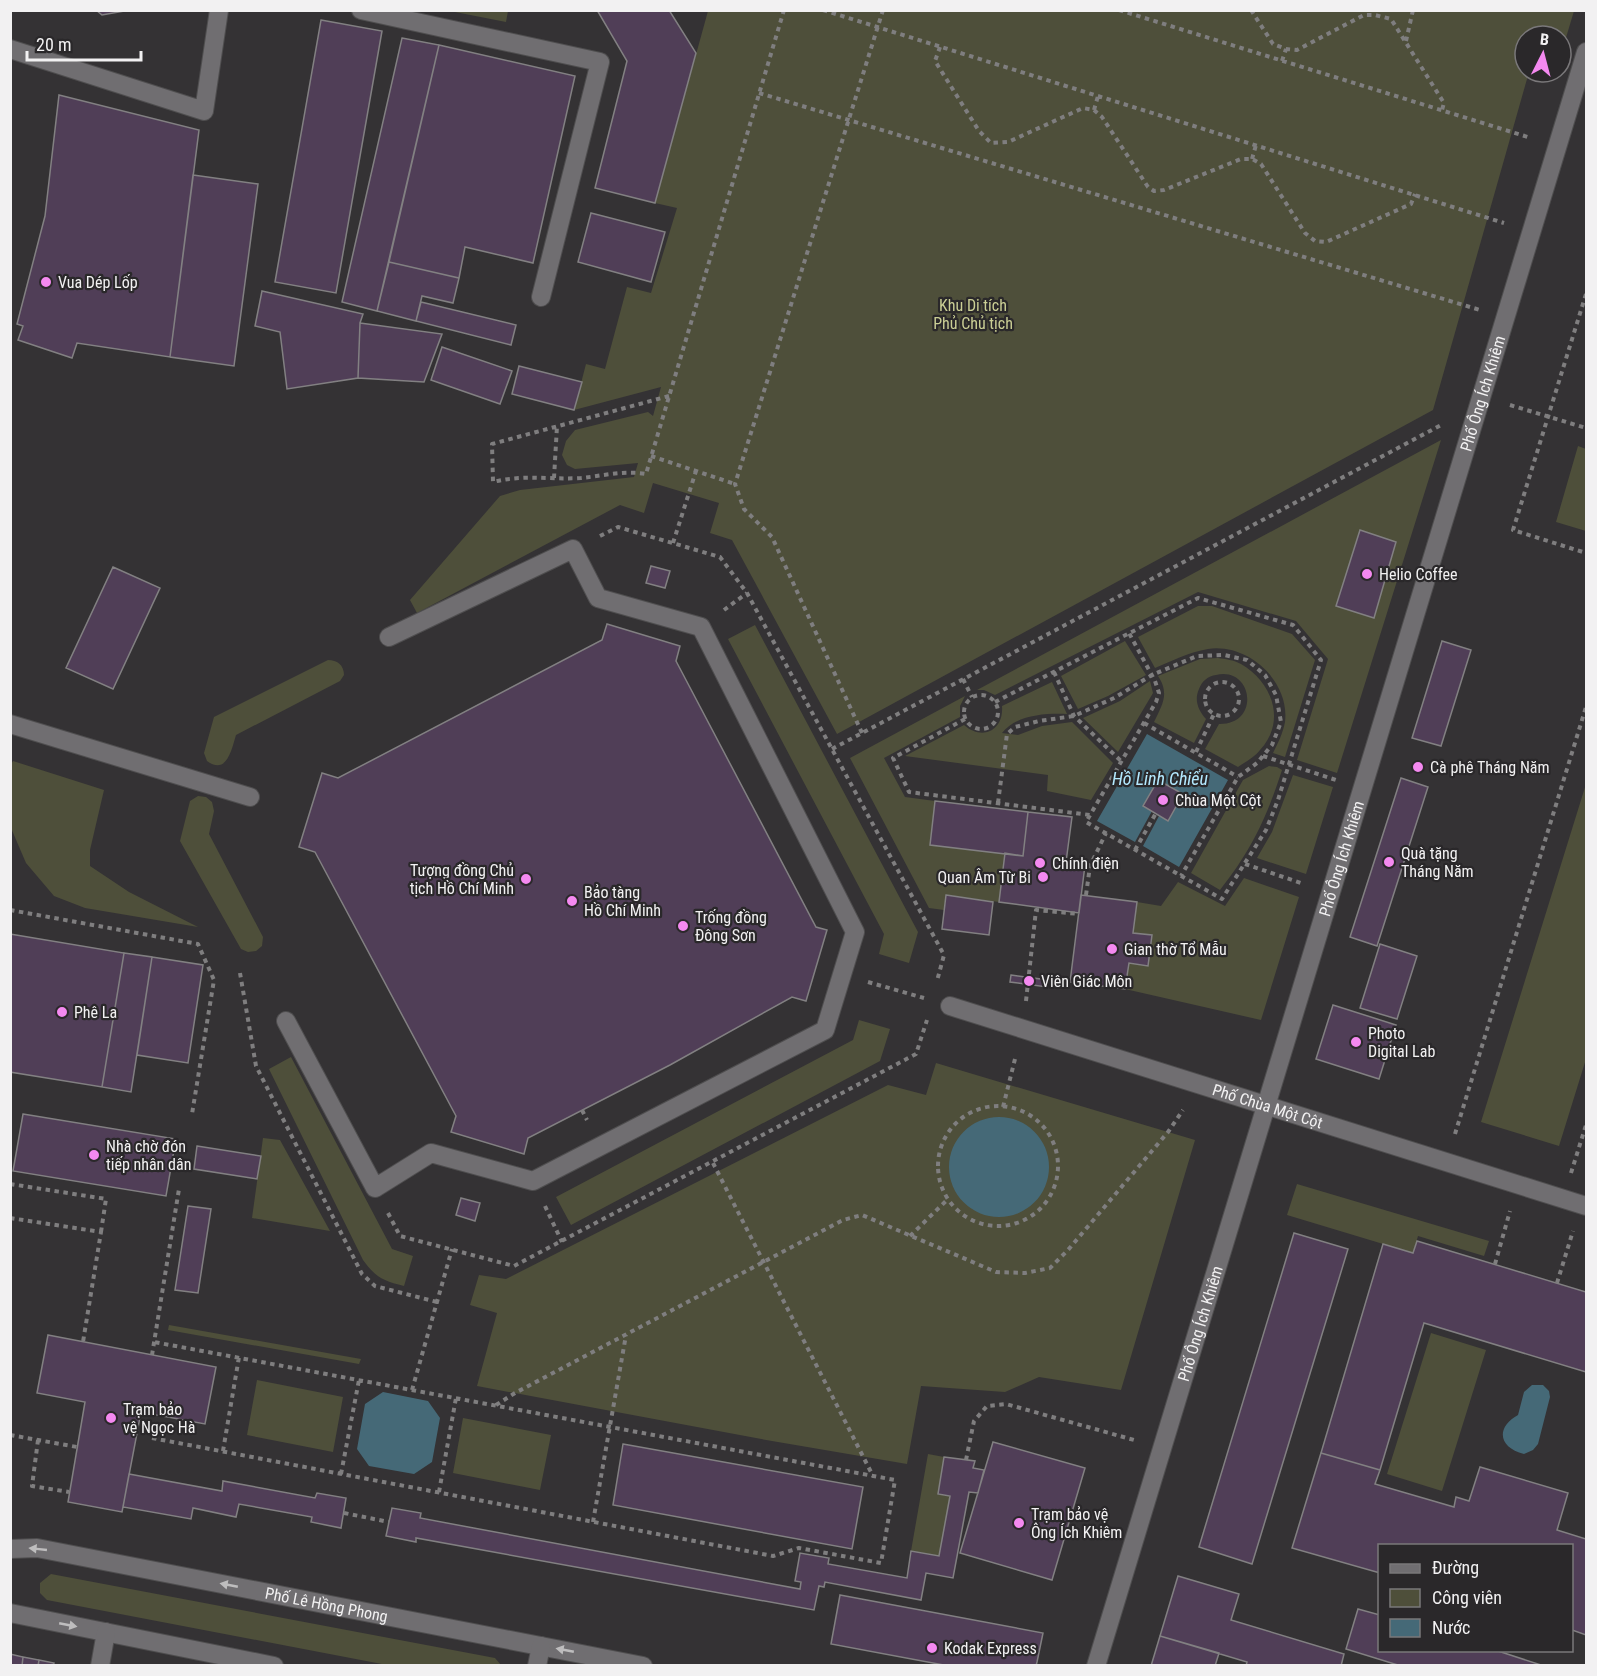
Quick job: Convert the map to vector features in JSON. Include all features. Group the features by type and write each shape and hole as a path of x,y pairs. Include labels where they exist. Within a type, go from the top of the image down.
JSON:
{"street":[{"path":"10,49 204,111 219,10"},
{"path":"361,10 600,62 541,297"},
{"name":"Phố Ông Ích Khiêm","path":"1096,1665 1587,52"},
{"path":"286,1021 375,1188 430,1153 533,1181 825,1030 855,932 701,627 598,598 573,549 389,637"},
{"path":"10,724 250,797"},
{"name":"Phố Chùa Một Cột","path":"941,1004 1587,1206"},
{"name":"Phố Lê Hồng Phong","path":"10,1549 37,1548 643,1665"},
{"path":"10,1613 274,1665"},
{"path":"100,1665 106,1632"},
{"path":"537,1665 541,1646"}],"path":[{"path":"669,396 492,444 493,482 513,477 579,478 636,472 646,474 784,10"},
{"path":"823,10 1532,232"},
{"path":"862,733 772,537 744,509 735,484 883,10"},
{"path":"1251,10 1273,44 1297,50 1364,15 1391,19 1443,103 1442,110"},
{"path":"1406,41 1413,10"},
{"path":"1119,11 1558,146"},
{"path":"940,46 935,61 979,131 991,143 1008,142 1083,108 1094,110 1102,117 1148,187 1154,190 1164,190 1241,159 1252,159 1261,164 1305,233 1315,241 1326,242 1397,211 1411,204 1415,194"},
{"path":"1282,61 1286,49"},
{"path":"759,93 1506,319"},
{"path":"1094,110 1098,96"},
{"path":"1252,159 1256,145"},
{"path":"1587,294 1513,531 1587,553"},
{"path":"832,749 1480,401 1549,416 1587,428"},
{"path":"554,478 557,426"},
{"path":"651,456 735,484"},
{"path":"673,543 696,471"},
{"path":"573,549 618,527 720,557 747,593 809,707"},
{"path":"995,702 1129,633 1198,598 1293,625 1321,660 1266,830 1222,899 1086,822 1156,702 1159,693 1129,633"},
{"path":"998,803 1007,734 1015,727 1074,716 1114,698 1152,675 1197,656 1224,655 1247,660 1265,675 1276,695 1281,722 1272,745 1263,756 1238,777 1181,876"},
{"path":"1054,672 1074,716 1122,762"},
{"path":"963,680 972,697"},
{"path":"1221,681 1227,682 1236,688 1238,705 1231,713 1220,716 1214,714 1206,706 1204,695 1210,685 1221,681"},
{"path":"986,695 995,702 997,718 990,727 974,728 965,719 963,709 972,697 986,695"},
{"path":"1446,1162 1587,707"},
{"path":"1196,752 1214,714"},
{"path":"965,719 893,758 909,792 1090,815"},
{"path":"1144,723 1238,777"},
{"path":"1263,756 1335,780 1362,792"},
{"path":"1135,850 1156,813"},
{"path":"1086,895 1090,866 1106,833"},
{"path":"1245,864 1303,884 1330,897"},
{"path":"10,910 198,944 214,980 192,1114"},
{"path":"1004,1107 1023,1029 1036,910 1079,914"},
{"path":"240,973 256,1066 362,1274 375,1286 437,1302"},
{"path":"870,983 941,1004"},
{"path":"496,1405 764,1262 843,1221 862,1215 996,1272 1025,1273 1050,1268 1168,1132 1201,1085"},
{"path":"996,1106 1004,1107 1016,1109 1033,1117 1047,1131 1056,1148 1059,1168 1054,1188 1044,1205 1028,1218 1009,1225 989,1226 969,1219 953,1207 948,1199 942,1189 938,1171 940,1151 948,1133 960,1119 978,1110 996,1106"},
{"path":"1563,1199 1587,1125"},
{"path":"713,1163 873,1476"},
{"path":"533,1181 562,1242"},
{"path":"10,1184 106,1199 83,1342"},
{"path":"152,1355 180,1189"},
{"path":"910,1236 948,1199"},
{"path":"10,1218 101,1232"},
{"path":"1495,1264 1500,1245"},
{"path":"412,1390 452,1249"},
{"path":"1557,1283 1563,1264"},
{"path":"592,1522 627,1334"},
{"path":"152,1438 773,1556 799,1548 881,1563 895,1480 154,1341"},
{"path":"223,1451 239,1358"},
{"path":"341,1474 359,1380"},
{"path":"438,1492 456,1398"},
{"path":"966,1460 974,1421 987,1406 1006,1404 1162,1447"},
{"path":"10,1435 77,1447"},
{"path":"38,1440 32,1486 69,1492"},
{"path":"344,1513 389,1522"}],"green space":[{"path":"450,11 508,11 506,22"},
{"name":"Khu Di tích Phủ Chủ tịch","path":"708,11 1574,11 1570,24 1513,24 1513,84 1526,84 1433,410 837,734 732,540 710,533 719,503 653,483 644,513 620,505 417,613 410,600 500,496 520,490 634,477 638,463 575,469 567,465 562,455 566,441 575,430 648,412 653,416 661,387 574,410 586,364 605,369 627,287 651,293 677,208 655,203"},
{"path":"1441,440 1337,773 1297,760 1328,659 1296,621 1198,592 995,695 984,690 977,690"},
{"path":"1578,446 1586,449 1586,531 1556,522"},
{"path":"1198,606 1212,606 1292,634 1315,660 1285,757 1273,753 1285,722 1285,707 1281,692 1263,668 1251,659 1238,652 1208,649 1187,654 1155,668 1138,637"},
{"path":"755,625 918,932 909,963 879,954 884,934 728,639"},
{"path":"1125,641 1146,675 1078,709 1061,676"},
{"path":"1218,658 1238,663 1252,672 1268,691 1272,703 1273,727 1268,739 1255,755 1238,767 1205,749 1219,724 1232,722 1241,716 1246,707 1247,696 1238,679 1228,675 1216,675 1208,678 1202,684 1197,701 1206,719 1194,743 1154,722 1164,699 1164,688 1158,676 1200,659"},
{"path":"328,660 337,662 344,671 340,681 236,735 224,763 214,765 207,761 204,753 214,717"},
{"path":"1150,681 1153,693 1118,752 1083,718 1120,701"},
{"path":"1052,682 1067,714 1032,716 1015,722 1002,733 1018,735 1042,726 1072,722 1113,763 1091,800 1047,791 1048,775 905,756 964,725 978,732 990,731 999,722 1002,706"},
{"path":"965,696 960,706 960,717 884,758 905,797 935,801 930,845 1005,853 999,902 947,895 944,910 929,908 850,758"},
{"path":"13,761 104,790 90,850 90,866 129,892 198,927 85,908 54,896 26,863 11,828 10,766"},
{"path":"1269,766 1282,770 1270,804 1241,861 1220,890 1191,873 1243,780"},
{"path":"1293,775 1333,787 1306,874 1257,858 1272,832"},
{"path":"1586,784 1586,1059 1559,1146 1481,1122"},
{"path":"198,796 206,797 212,802 214,811 209,834 263,937 262,946 256,951 248,952 241,949 180,841 190,801"},
{"path":"1244,878 1299,897 1261,1020 1125,989 1129,963 1148,965 1152,936 1133,933 1137,902 1161,906 1178,882 1225,906"},
{"path":"859,1020 890,1029 880,1061 571,1225 556,1197 853,1040"},
{"path":"291,1057 392,1249 413,1256 404,1286 381,1278 363,1260 269,1069"},
{"path":"936,1063 1195,1140 1121,1390 1039,1377 1005,1392 921,1386 907,1464 477,1386 497,1313 470,1305 479,1275 506,1279 888,1085 926,1095"},
{"path":"263,1138 280,1140 330,1231 252,1218"},
{"path":"1297,1184 1489,1241 1484,1256 1418,1236 1413,1253 1287,1215"},
{"path":"169,1325 361,1359 359,1364 168,1330"},
{"path":"1431,1333 1486,1350 1442,1491 1387,1474"},
{"path":"257,1380 343,1397 333,1452 247,1435"},
{"path":"463,1418 551,1435 540,1490 453,1473"},
{"path":"928,1454 944,1457 938,1494 950,1496 939,1556 911,1551"},
{"path":"51,1574 495,1658 501,1665 387,1665 47,1600 40,1593 40,1583"}],"water":[{"name":"Hồ Linh Chiểu","path":"1147,734 1228,780 1179,867 1143,846 1159,816 1152,811 1135,842 1097,821"},
{"path":"999,1117 1018,1120 1035,1131 1046,1148 1049,1167 1046,1186 1035,1203 1018,1214 999,1217 980,1214 963,1203 952,1186 949,1167 952,1148 963,1131 980,1120"},
{"path":"1532,1385 1543,1385 1549,1391 1550,1397 1538,1444 1533,1450 1524,1454 1509,1447 1503,1437 1503,1431 1518,1415 1524,1392"},
{"path":"383,1392 428,1401 440,1418 432,1462 414,1474 369,1466 357,1449 365,1404"}],"building":[{"path":"96,10 130,10 102,15"},
{"path":"597,10 669,10 696,53 655,203 595,188 627,61"},
{"path":"321,20 382,31 336,293 275,282"},
{"path":"402,38 439,45 377,311 342,302"},
{"path":"439,45 575,76 533,263 465,247 459,278 389,262"},
{"path":"59,95 199,130 170,357 77,343 72,358 18,340 23,326 17,324 45,216"},
{"path":"193,175 258,184 234,366 170,357"},
{"path":"591,213 665,232 651,282 578,262"},
{"path":"389,262 459,278 453,303 422,296 416,321 377,311"},
{"path":"262,291 363,314 360,323 358,378 287,389 280,332 255,326"},
{"path":"421,302 516,325 511,345 416,321"},
{"path":"360,323 442,334 424,382 358,378"},
{"path":"442,347 512,371 500,404 431,380"},
{"path":"519,366 582,382 574,410 512,394"},
{"name":"Helio Coffee","path":"1360,530 1396,542 1374,618 1336,606"},
{"path":"651,566 670,571 665,588 646,583"},
{"path":"113,567 160,588 113,689 66,668"},
{"name":"Bảo tàng Hồ Chí Minh","path":"607,624 680,646 676,661 816,927 827,930 806,1001 792,997 670,1065 528,1138 524,1154 451,1132 456,1116 315,852 299,847 322,773 338,778 602,640"},
{"path":"1442,641 1471,650 1441,746 1412,738"},
{"name":"Quà tặng Tháng Năm","path":"1401,778 1428,787 1377,946 1350,937"},
{"name":"Chùa Một Cột","path":"1158,780 1183,794 1168,821 1143,806"},
{"path":"935,801 1028,812 1023,856 930,845"},
{"name":"Chính điện","path":"1028,812 1072,817 1066,862 1085,865 1079,913 999,902 1005,853 1023,856"},
{"path":"946,895 993,902 989,935 942,929"},
{"name":"Gian thờ Tổ Mẫu","path":"1081,895 1137,902 1133,933 1152,935 1148,966 1129,963 1125,989 1070,982"},
{"name":"Phê La","path":"10,934 124,953 102,1087 10,1072"},
{"path":"1380,944 1417,956 1397,1019 1360,1008"},
{"path":"124,953 152,957 131,1092 102,1087"},
{"path":"152,957 203,965 188,1063 137,1055"},
{"name":"Viên Giác Môn","path":"1011,975 1048,980 1047,987 1010,982"},
{"name":"Photo Digital Lab","path":"1333,1005 1396,1025 1379,1079 1316,1059"},
{"name":"Nhà chờ đón tiếp nhân dân","path":"23,1114 176,1139 166,1196 13,1171"},
{"path":"197,1146 261,1156 257,1179 194,1169"},
{"path":"461,1198 480,1203 475,1221 456,1215"},
{"path":"188,1206 211,1209 198,1293 175,1290"},
{"path":"1294,1233 1348,1249 1252,1564 1199,1547"},
{"path":"1417,1241 1586,1292 1586,1372 1424,1323 1380,1470 1321,1453 1383,1244 1413,1253"},
{"name":"Trạm bảo vệ Ngọc Hà","path":"48,1335 216,1367 205,1424 141,1412 122,1512 68,1502 85,1402 37,1393"},
{"name":"Trạm bảo vệ Ông Ích Khiêm","path":"993,1442 1085,1468 1052,1580 960,1553"},
{"path":"623,1444 863,1487 852,1549 613,1505"},
{"path":"1321,1453 1380,1470 1375,1484 1454,1507 1456,1497 1469,1501 1480,1467 1568,1493 1557,1530 1586,1539 1586,1635 1573,1630 1573,1544 1378,1544 1378,1572 1292,1548"},
{"path":"944,1457 975,1461 973,1468 984,1470 978,1493 969,1492 953,1578 926,1573 921,1600 825,1582 824,1587 819,1586 814,1610 416,1538 416,1542 386,1536 392,1508 421,1513 420,1518 800,1589 801,1582 795,1581 800,1553 829,1558 828,1564 907,1578 911,1551 939,1556 950,1496 938,1494"},
{"path":"129,1474 222,1491 223,1481 315,1498 317,1493 346,1498 341,1528 311,1522 312,1517 239,1504 236,1517 193,1508 191,1519 123,1507"},
{"path":"1178,1576 1239,1594 1231,1620 1344,1654 1341,1666 1246,1666 1247,1662 1160,1636"},
{"path":"840,1595 1043,1633 1036,1666 949,1666 831,1644"},
{"path":"1358,1609 1378,1614 1378,1652 1501,1652 1544,1666 1401,1666 1346,1649"},
{"path":"1160,1636 1219,1653 1215,1666 1151,1666"},
{"path":"10,1654 23,1657 22,1666 10,1666"},
{"path":"23,1657 39,1660 38,1666 22,1666"},
{"path":"39,1660 54,1663 53,1666 38,1666"}],"place":[{"name":"Vua Dép Lốp","path":"46,282"},
{"name":"Helio Coffee","path":"1367,574"},
{"name":"Cà phê Tháng Năm","path":"1418,767"},
{"name":"Chùa Một Cột","path":"1163,800"},
{"name":"Quà tặng Tháng Năm","path":"1389,862"},
{"name":"Chính điện","path":"1040,863"},
{"name":"Quan Âm Từ Bi","path":"1043,877"},
{"name":"Tượng đồng Chủ tịch Hồ Chí Minh","path":"526,879"},
{"name":"Bảo tàng Hồ Chí Minh","path":"572,901"},
{"name":"Trống đồng Đông Sơn","path":"683,926"},
{"name":"Gian thờ Tổ Mẫu","path":"1112,949"},
{"name":"Viên Giác Môn","path":"1029,981"},
{"name":"Phê La","path":"62,1012"},
{"name":"Photo Digital Lab","path":"1356,1042"},
{"name":"Nhà chờ đón tiếp nhân dân","path":"94,1155"},
{"name":"Trạm bảo vệ Ngọc Hà","path":"111,1418"},
{"name":"Trạm bảo vệ Ông Ích Khiêm","path":"1019,1523"},
{"name":"Kodak Express","path":"932,1648"}]}
